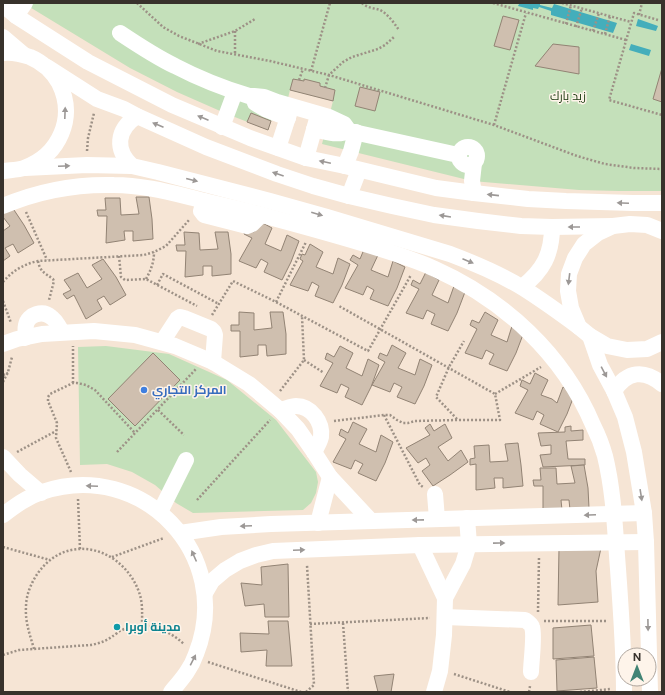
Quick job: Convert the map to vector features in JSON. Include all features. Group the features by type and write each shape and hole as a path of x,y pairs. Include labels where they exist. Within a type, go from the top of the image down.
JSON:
{"street":[{"path":"16,16 25,3"},
{"path":"3,5 16,16 88,62 172,105 222,127 306,158 436,188 474,193 528,199 633,204 662,203"},
{"path":"120,33 147,51 175,66 204,80 242,94 260,107 274,113 289,112 316,121 341,122 353,131 458,155 460,162 463,164 467,165 474,162 472,181 474,193"},
{"path":"3,37 23,54 36,60 97,99 124,109 206,147 241,161 349,196 434,215 521,226 613,226 630,224 657,228"},
{"path":"3,52 23,54"},
{"path":"3,178 37,162 48,154 57,143 63,131 66,117 66,104 62,90 56,78 47,68"},
{"path":"222,127 242,94"},
{"path":"278,148 289,112"},
{"path":"132,166 124,157 120,144 124,128 137,116"},
{"path":"306,158 316,121"},
{"path":"349,196 352,168 351,151 353,131"},
{"path":"3,171 87,165 132,166 270,201 450,254 480,266 522,287 607,346 627,350 647,349 662,342"},
{"path":"3,206 20,199 51,190 83,186 116,185 148,188 260,215 371,246 433,268 465,284 494,303 522,325 546,350 568,379 586,409 604,453 611,483 614,514 624,690"},
{"path":"613,226 598,233 584,244 575,258 569,274 568,291 571,308 584,331 625,416 634,452 644,513 649,647"},
{"path":"522,287 539,271 545,261 550,250 552,227"},
{"path":"15,340 29,319 33,315 39,313 51,316 67,332"},
{"path":"162,342 176,320 179,318 209,320 214,333 210,360"},
{"path":"15,340 42,334 67,332 94,331 135,335 175,346 210,360 249,384 275,406 298,429 330,477 371,521"},
{"path":"614,391 619,383 627,377 636,375 646,375 655,378 662,384"},
{"path":"275,406 295,406 310,411 316,416 320,423 321,439 314,452"},
{"path":"4,458 20,476 40,493"},
{"path":"160,512 186,460"},
{"path":"318,523 330,477"},
{"path":"3,515 17,504 40,493 59,487 77,485 100,486 121,491 142,500 160,512 180,533 192,551 200,572 205,593 206,614 196,655 185,676 171,692"},
{"path":"435,494 437,519"},
{"path":"180,533 221,527 271,524 644,513"},
{"path":"445,598 463,564 469,544 467,518"},
{"path":"271,524 273,551"},
{"path":"205,593 212,581 225,570 240,561 273,551 420,545 646,542"},
{"path":"420,545 445,598 444,635 440,671 434,692"},
{"path":"445,617 532,621 531,672"}],"path":[{"path":"137,3 163,27 179,36 216,51 270,61 329,75 494,125 577,156 598,162 634,168 662,169"},
{"path":"311,71 330,3"},
{"path":"362,3 365,6 384,12 399,30"},
{"path":"493,3 526,13 577,25 626,40"},
{"path":"562,3 581,10 631,22"},
{"path":"639,15 642,3"},
{"path":"566,23 571,7"},
{"path":"577,25 581,10"},
{"path":"494,125 526,13"},
{"path":"658,20 634,13 609,100 662,115"},
{"path":"594,30 598,14"},
{"path":"605,33 610,17"},
{"path":"197,44 236,31 255,19"},
{"path":"236,31 236,55"},
{"path":"325,88 329,75 343,62 358,55 378,50 394,37"},
{"path":"299,80 303,69"},
{"path":"87,165 88,138 97,99"},
{"path":"20,199 47,260"},
{"path":"3,282 16,270 38,261 119,256 154,252 166,246 204,201"},
{"path":"276,302 312,229"},
{"path":"146,279 151,271 154,252"},
{"path":"119,256 121,276 123,280 146,279 199,307"},
{"path":"38,261 41,269 54,281 45,314"},
{"path":"209,320 233,281 368,351 418,262"},
{"path":"157,285 163,274 219,304"},
{"path":"3,302 15,340 8,372 3,382"},
{"path":"320,423 384,415 390,415 403,423 415,421 500,420 495,394 339,306"},
{"path":"197,500 275,406 304,360 302,316"},
{"path":"209,320 218,317"},
{"path":"67,332 72,383"},
{"path":"457,420 436,397 449,367 464,341"},
{"path":"495,394 553,359"},
{"path":"116,452 210,360"},
{"path":"304,360 324,373"},
{"path":"3,375 8,372"},
{"path":"80,549 77,485 56,438 57,423 48,401 48,395 72,383 86,385 95,390 135,433"},
{"path":"158,410 184,436"},
{"path":"384,415 420,485 435,494"},
{"path":"4,458 57,430"},
{"path":"112,557 180,533"},
{"path":"539,543 532,621 621,622"},
{"path":"3,548 51,560"},
{"path":"34,649 26,619 28,592 33,580 41,569 60,554 70,551 80,549 97,551 112,557 120,564 135,583 139,592 142,603 142,626"},
{"path":"306,549 314,684 306,692"},
{"path":"310,624 445,617"},
{"path":"343,623 348,692"},
{"path":"3,655 19,650 98,644 126,628 148,626 167,631 175,636 196,655 212,664 301,692"},
{"path":"440,671 469,678 508,692"},
{"path":"580,692 596,690 624,690"}],"green space":[{"name":"زيد بارك","path":"23,3 662,3 662,191 579,190 472,181 322,144 333,101 290,90 287,102 274,113 268,130 177,92 130,68"},
{"path":"106,346 169,354 227,380 276,420 316,472 318,482 316,493 311,503 303,510 193,513 176,503 155,485 132,472 107,464 80,465 78,347"}],"water":[{"path":"517,3 540,3 540,5 552,8 554,4 617,23 613,33 551,15 551,11 539,7 538,9 533,8 533,10 518,6 519,4"},
{"path":"638,19 658,26 656,31 636,26"},
{"path":"631,44 651,50 649,56 629,50"}],"building":[{"path":"503,16 519,20 510,50 494,46"},
{"path":"553,44 579,47 579,74 535,66"},
{"path":"662,68 662,102 653,99"},
{"path":"293,79 304,81 304,79 320,83 320,86 335,90 333,101 290,90"},
{"path":"360,87 380,92 375,111 355,106"},
{"path":"251,113 271,121 268,130 247,122"},
{"path":"136,197 149,197 153,239 133,241 133,231 124,231 125,240 106,243 107,216 98,216 97,210 106,210 105,198 120,198 121,215 139,214"},
{"path":"12,207 34,243 18,253 13,244 5,248 10,256 3,261 3,231 10,226 3,217 3,211"},
{"path":"259,221 272,228 265,244 281,251 287,235 299,241 282,280 264,272 268,263 261,259 256,268 239,261 252,238 244,234 246,228 254,232"},
{"path":"184,232 199,233 200,250 218,249 215,232 228,232 231,254 231,274 212,276 212,266 203,266 203,275 185,277 186,251 177,251 176,245 185,245"},
{"path":"310,244 323,252 316,267 333,274 338,258 350,264 333,303 315,296 319,286 312,282 308,291 290,285 303,261 300,259 302,254 305,255"},
{"path":"365,247 378,255 371,270 388,277 393,261 405,267 388,306 370,299 374,290 367,286 363,295 345,288 358,265 350,260 353,255 360,259"},
{"path":"103,259 116,277 126,295 110,305 104,296 97,300 102,309 86,319 74,295 67,299 63,294 71,290 64,280 78,273 87,288 102,279 92,265"},
{"path":"426,272 439,280 432,295 448,303 454,286 465,292 448,331 431,324 435,314 427,310 423,319 406,313 419,289 411,285 413,280 420,284"},
{"path":"239,312 254,313 254,330 272,328 270,312 283,312 286,334 286,354 267,356 266,345 258,345 258,355 240,357 240,331 231,331 231,325 239,325"},
{"path":"485,312 498,320 491,335 507,342 512,326 524,332 507,371 489,364 494,354 486,350 482,359 465,353 477,329 470,325 472,320 479,323"},
{"path":"392,345 406,353 398,368 415,375 420,359 432,365 415,404 397,397 402,387 394,383 390,392 372,385 385,362 378,358 380,353 387,356"},
{"path":"340,346 353,353 346,368 362,376 368,359 379,365 371,387 362,405 345,397 349,388 341,384 337,393 320,386 333,363 325,359 327,353 334,357"},
{"name":"المركز التجاري","path":"153,353 180,380 135,426 108,399"},
{"path":"535,373 548,380 541,395 552,399 557,403 563,387 575,393 558,432 540,424 544,415 537,411 533,420 515,413 528,390 520,386 522,380 530,384"},
{"path":"353,422 367,429 359,444 376,452 381,435 393,442 376,481 358,473 363,464 355,460 351,469 333,462 346,439 339,435 341,429 348,433"},
{"path":"430,424 434,431 445,424 452,438 438,447 448,461 461,450 468,462 433,486 422,471 430,465 426,458 418,463 406,448 430,435 425,428"},
{"path":"571,426 571,431 583,430 583,440 566,441 568,459 585,459 585,465 543,467 540,455 551,454 551,445 541,446 538,433 565,432 565,427"},
{"path":"518,443 523,486 503,488 503,478 494,478 495,488 476,490 476,464 470,465 470,459 475,458 474,446 489,445 490,462 508,461 505,444"},
{"path":"584,465 588,488 589,508 570,510 569,500 561,500 562,510 543,513 543,486 534,486 533,480 541,480 540,468 556,468 557,484 575,483 571,466"},
{"path":"559,548 601,548 596,571 598,602 558,605"},
{"path":"288,564 289,617 265,617 264,604 245,606 241,583 262,585 261,567"},
{"path":"268,621 288,621 292,666 266,666 267,650 241,652 240,633 269,634"},
{"path":"591,625 594,656 553,659 553,628"},
{"path":"594,657 597,688 557,691 556,660"},
{"path":"394,674 391,692 378,692 374,676"}],"place":[{"name":"المركز التجاري","path":"144,390"},
{"name":"مدينة أوبرا","path":"117,627"}]}
